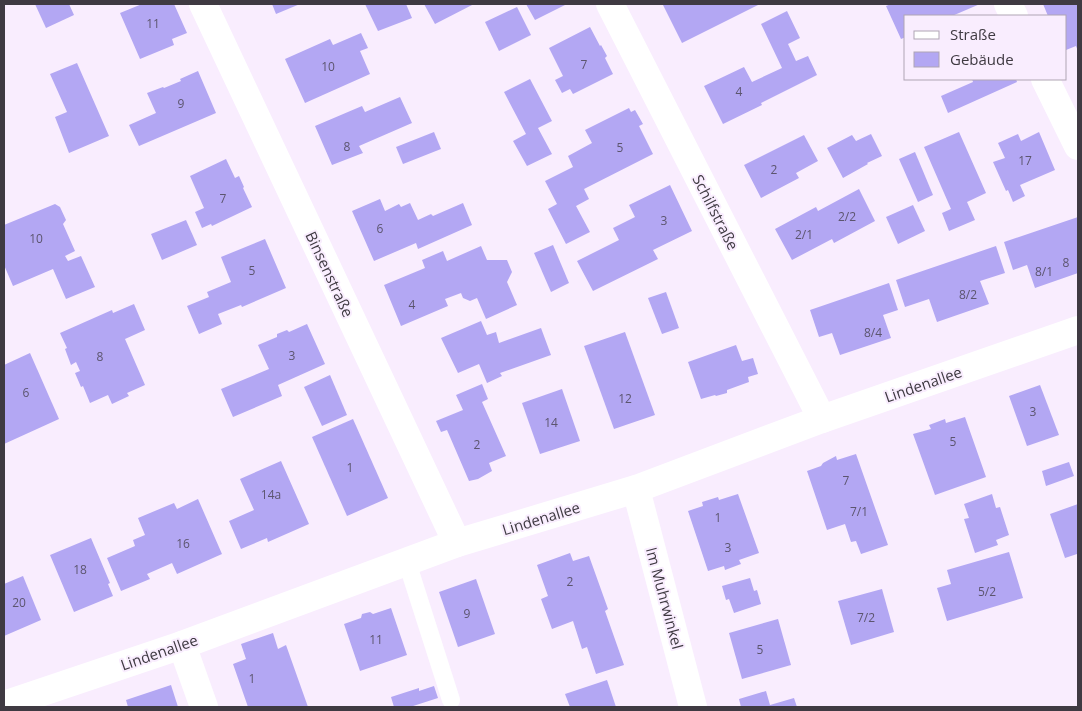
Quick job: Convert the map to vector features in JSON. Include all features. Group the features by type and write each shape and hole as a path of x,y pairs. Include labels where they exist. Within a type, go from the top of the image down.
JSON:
{"street":[{"name":"Binsenstraße","path":"203,4 457,543"},
{"name":"Schilfstraße","path":"610,4 822,420"},
{"path":"1045,80 1078,146"},
{"name":"Lindenallee","path":"4,705 182,645 457,543 636,489 822,420 1078,330"},
{"name":"Im Muhrwinkel","path":"636,489 694,707"},
{"path":"182,645 204,707"}],"lane":[{"path":"407,562 451,700"}],"building":[{"path":"35,4 69,4 74,15 46,28"},
{"path":"142,4 174,4 187,33 172,39 174,45 140,59 120,13"},
{"path":"272,4 300,4 276,14"},
{"path":"365,4 406,4 412,18 378,31"},
{"path":"424,4 474,4 435,24"},
{"path":"526,4 567,4 535,20"},
{"path":"760,4 682,43 663,5"},
{"path":"891,4 980,4 954,15 904,15 904,38 901,39 886,6"},
{"path":"1043,4 1078,4 1078,51 1076,46 1067,50 1067,15 1048,15"},
{"path":"517,7 531,35 499,51 485,22"},
{"path":"787,11 800,38 788,44 796,61 808,56 817,75 723,124 704,86 744,67 752,82 782,68 761,24"},
{"path":"590,27 607,56 605,58 613,74 573,94 570,89 562,93 555,80 563,76 549,48"},
{"path":"361,33 368,48 360,51 370,74 305,103 285,59 330,39 333,45"},
{"path":"77,63 109,136 69,153 55,117 67,112 50,74"},
{"path":"198,71 216,113 139,146 129,125 156,113 147,93 181,81 180,79"},
{"path":"530,79 552,121 538,128 552,154 527,166 513,141 526,134 504,92"},
{"path":"972,80 1016,80 1017,82 948,113 941,96 973,82"},
{"path":"400,97 412,123 359,146 363,153 332,165 315,126 362,106 365,112"},
{"path":"629,108 631,112 635,110 643,124 639,126 653,154 584,189 589,199 576,206 590,232 566,244 548,209 557,204 545,181 573,167 568,156 592,143 585,130"},
{"path":"434,132 441,149 403,164 396,147"},
{"path":"959,132 986,193 967,202 975,220 949,231 942,213 951,209 924,147"},
{"path":"1039,132 1055,170 1020,185 1025,196 1013,202 993,162 1005,158 998,143 1018,134 1021,141"},
{"path":"871,134 882,156 843,178 827,148 852,135 856,141"},
{"path":"804,135 818,161 796,173 799,178 761,198 744,165"},
{"path":"915,152 933,195 918,202 899,159"},
{"path":"226,159 235,178 239,176 252,207 212,226 211,224 202,228 195,212 204,208 190,176"},
{"path":"670,185 692,231 653,250 658,259 593,291 577,261 619,240 613,228 635,217 629,205"},
{"path":"859,189 875,221 834,243 832,239 792,260 775,229 816,207 818,211"},
{"path":"380,199 385,211 399,204 401,207 410,203 418,220 431,214 433,216 463,203 472,225 418,249 416,243 374,261 352,211"},
{"path":"55,204 60,207 66,220 63,224 75,251 65,256 68,261 81,256 95,287 66,299 53,269 13,286 4,265 4,225"},
{"path":"913,205 925,231 898,244 886,217"},
{"path":"1078,217 1078,273 1035,288 1027,265 1013,270 1004,242"},
{"path":"186,220 197,245 162,260 151,234"},
{"path":"265,239 286,288 242,307 241,305 218,314 222,324 199,334 187,306 209,297 207,292 231,282 221,257"},
{"path":"553,245 569,283 551,292 534,253"},
{"path":"481,246 487,260 507,260 512,272 507,282 517,305 486,319 477,298 470,301 463,298 461,293 445,299 448,306 401,326 384,285 425,268 422,260 443,251 447,261"},
{"path":"996,246 1005,273 980,281 989,304 937,322 929,299 905,307 896,280"},
{"path":"889,283 898,310 883,315 891,338 840,355 832,333 819,337 810,310"},
{"path":"666,292 679,328 662,334 648,298"},
{"path":"134,304 145,330 125,339 145,385 127,393 129,396 112,404 108,395 90,403 75,373 80,371 76,362 71,365 65,349 67,348 60,333 112,310 113,313"},
{"path":"481,321 487,335 496,332 499,343 541,328 551,355 500,373 502,376 487,383 479,364 458,373 441,338"},
{"path":"307,324 325,364 278,385 282,396 233,417 221,389 269,369 258,345 277,337 277,334 287,330 289,332"},
{"path":"625,332 655,415 614,429 584,346"},
{"path":"736,345 742,361 753,358 758,374 748,377 749,382 727,390 727,393 701,399 688,362"},
{"path":"30,353 59,419 4,444 4,365"},
{"path":"330,375 347,415 322,426 304,387"},
{"path":"482,384 488,399 482,402 506,456 489,463 492,471 478,479 469,481 447,430 441,432 436,421 463,410 456,395"},
{"path":"1040,385 1059,435 1027,446 1009,396"},
{"path":"562,389 580,441 540,454 522,403"},
{"path":"965,417 986,477 935,495 913,434 931,429 929,425 945,419 946,423"},
{"path":"353,419 388,498 347,516 312,437"},
{"path":"856,454 888,545 861,554 856,541 851,542 845,524 827,530 807,471 821,466 836,456 837,460"},
{"path":"281,461 309,524 268,542 267,538 241,549 229,521 254,510 240,479"},
{"path":"1069,462 1074,476 1046,486 1042,471"},
{"path":"738,494 759,553 739,560 741,564 725,570 724,566 708,571 688,511 703,506 702,502 718,497 719,500"},
{"path":"992,494 996,508 1000,507 1009,535 996,540 998,545 975,553 964,519 969,518 964,504"},
{"path":"198,499 222,554 177,574 172,563 147,574 150,579 121,591 107,558 135,546 133,540 145,535 138,518 174,503 177,509"},
{"path":"1078,504 1078,558 1077,554 1065,558 1050,514"},
{"path":"91,538 110,583 108,584 113,596 74,612 50,555"},
{"path":"1009,552 1023,598 947,621 937,588 951,584 947,570"},
{"path":"570,553 573,561 589,556 608,609 605,611 624,665 596,674 587,647 582,649 573,621 552,629 541,599 548,596 537,565"},
{"path":"23,576 41,620 4,636 4,584"},
{"path":"750,578 754,591 757,590 761,604 734,613 729,599 726,600 722,586"},
{"path":"476,579 495,634 458,647 439,592"},
{"path":"882,589 894,632 851,645 838,601"},
{"path":"391,608 407,655 360,671 344,624 361,618 362,614 370,612 373,614"},
{"path":"778,619 791,665 742,679 729,633"},
{"path":"273,633 278,649 286,645 308,707 248,707 233,664 246,659 241,644"},
{"path":"607,680 616,707 570,707 565,694"},
{"path":"171,685 178,707 128,707 126,700"},
{"path":"434,686 438,698 410,707 394,707 391,697 419,688 419,691"},
{"path":"766,691 770,705 794,698 797,707 741,707 739,699"}]}
